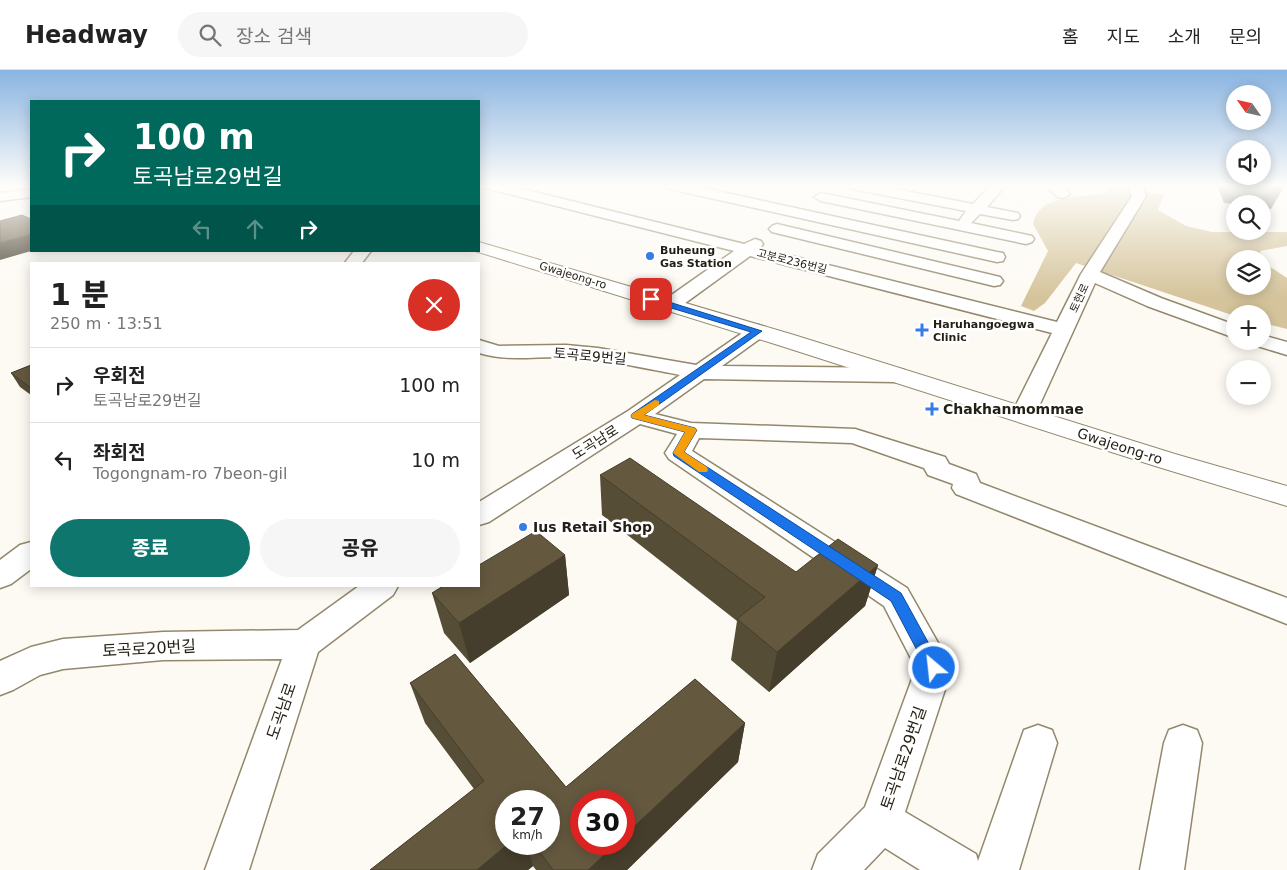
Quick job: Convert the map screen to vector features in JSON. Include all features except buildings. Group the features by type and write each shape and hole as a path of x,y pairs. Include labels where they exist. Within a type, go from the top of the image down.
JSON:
{"main road":[{"name":"Gwajeong-ro","path":"480,247 758,331 1165,460 1287,496"}],"street":[{"name":"고분로236번길","path":"637,222 1064,330"},
{"path":"670,305 784,222"},
{"path":"841,222 997,257"},
{"path":"942,222 1026,239"},
{"path":"904,290 963,222"},
{"name":"토현로","path":"1023,415 1090,274 1122,222"},
{"path":"776,228 994,281"},
{"path":"354,262 362,252"},
{"path":"1090,274 1154,302 1226,329"},
{"name":"도곡남로","path":"480,513 636,416 758,331"},
{"path":"1271,344 1287,349"},
{"name":"토곡로9번길","path":"480,346 498,352 566,351 598,354 701,372"},
{"name":"Gwajeong-ro","path":"701,372 896,375"},
{"path":"636,416 692,430 855,436 936,463 937,469 967,480 966,488 1287,611"},
{"name":"토곡남로29번길","path":"692,430 678,453 896,597 934,668 881,821 834,870"},
{"path":"0,576 30,555"},
{"path":"304,644 381,587"},
{"name":"도곡남로","path":"227,870 304,644"},
{"name":"토곡로20번길","path":"0,679 31,662 63,654 162,646 304,644"},
{"path":"998,870 1038,743"},
{"path":"881,821 960,870"}],"lane":[{"path":"1162,870 1183,743"}],"shaded area":[{"path":"1033,222 1180,222 1186,226 1212,232 1226,232 1226,240 1271,240 1271,232 1287,232 1287,246 1265,250 1226,250 1226,295 1271,295 1271,267 1287,278 1287,329 1271,325 1271,305 1226,305 1226,313 1076,263 1045,303 1034,311 1021,306 1048,251"}],"slow traffic":[{"path":"655,403 636,416 692,430 678,453 703,470"}],"place":[{"name":"Buheung Gas Station","path":"650,256"},
{"name":"Haruhangoegwa Clinic","path":"922,330"},
{"name":"Chakhanmommae","path":"932,409"},
{"name":"Ius Retail Shop","path":"523,527"}],"route":[{"path":"651,299 758,331 636,416 692,430 678,453 896,597 934,668"}]}
